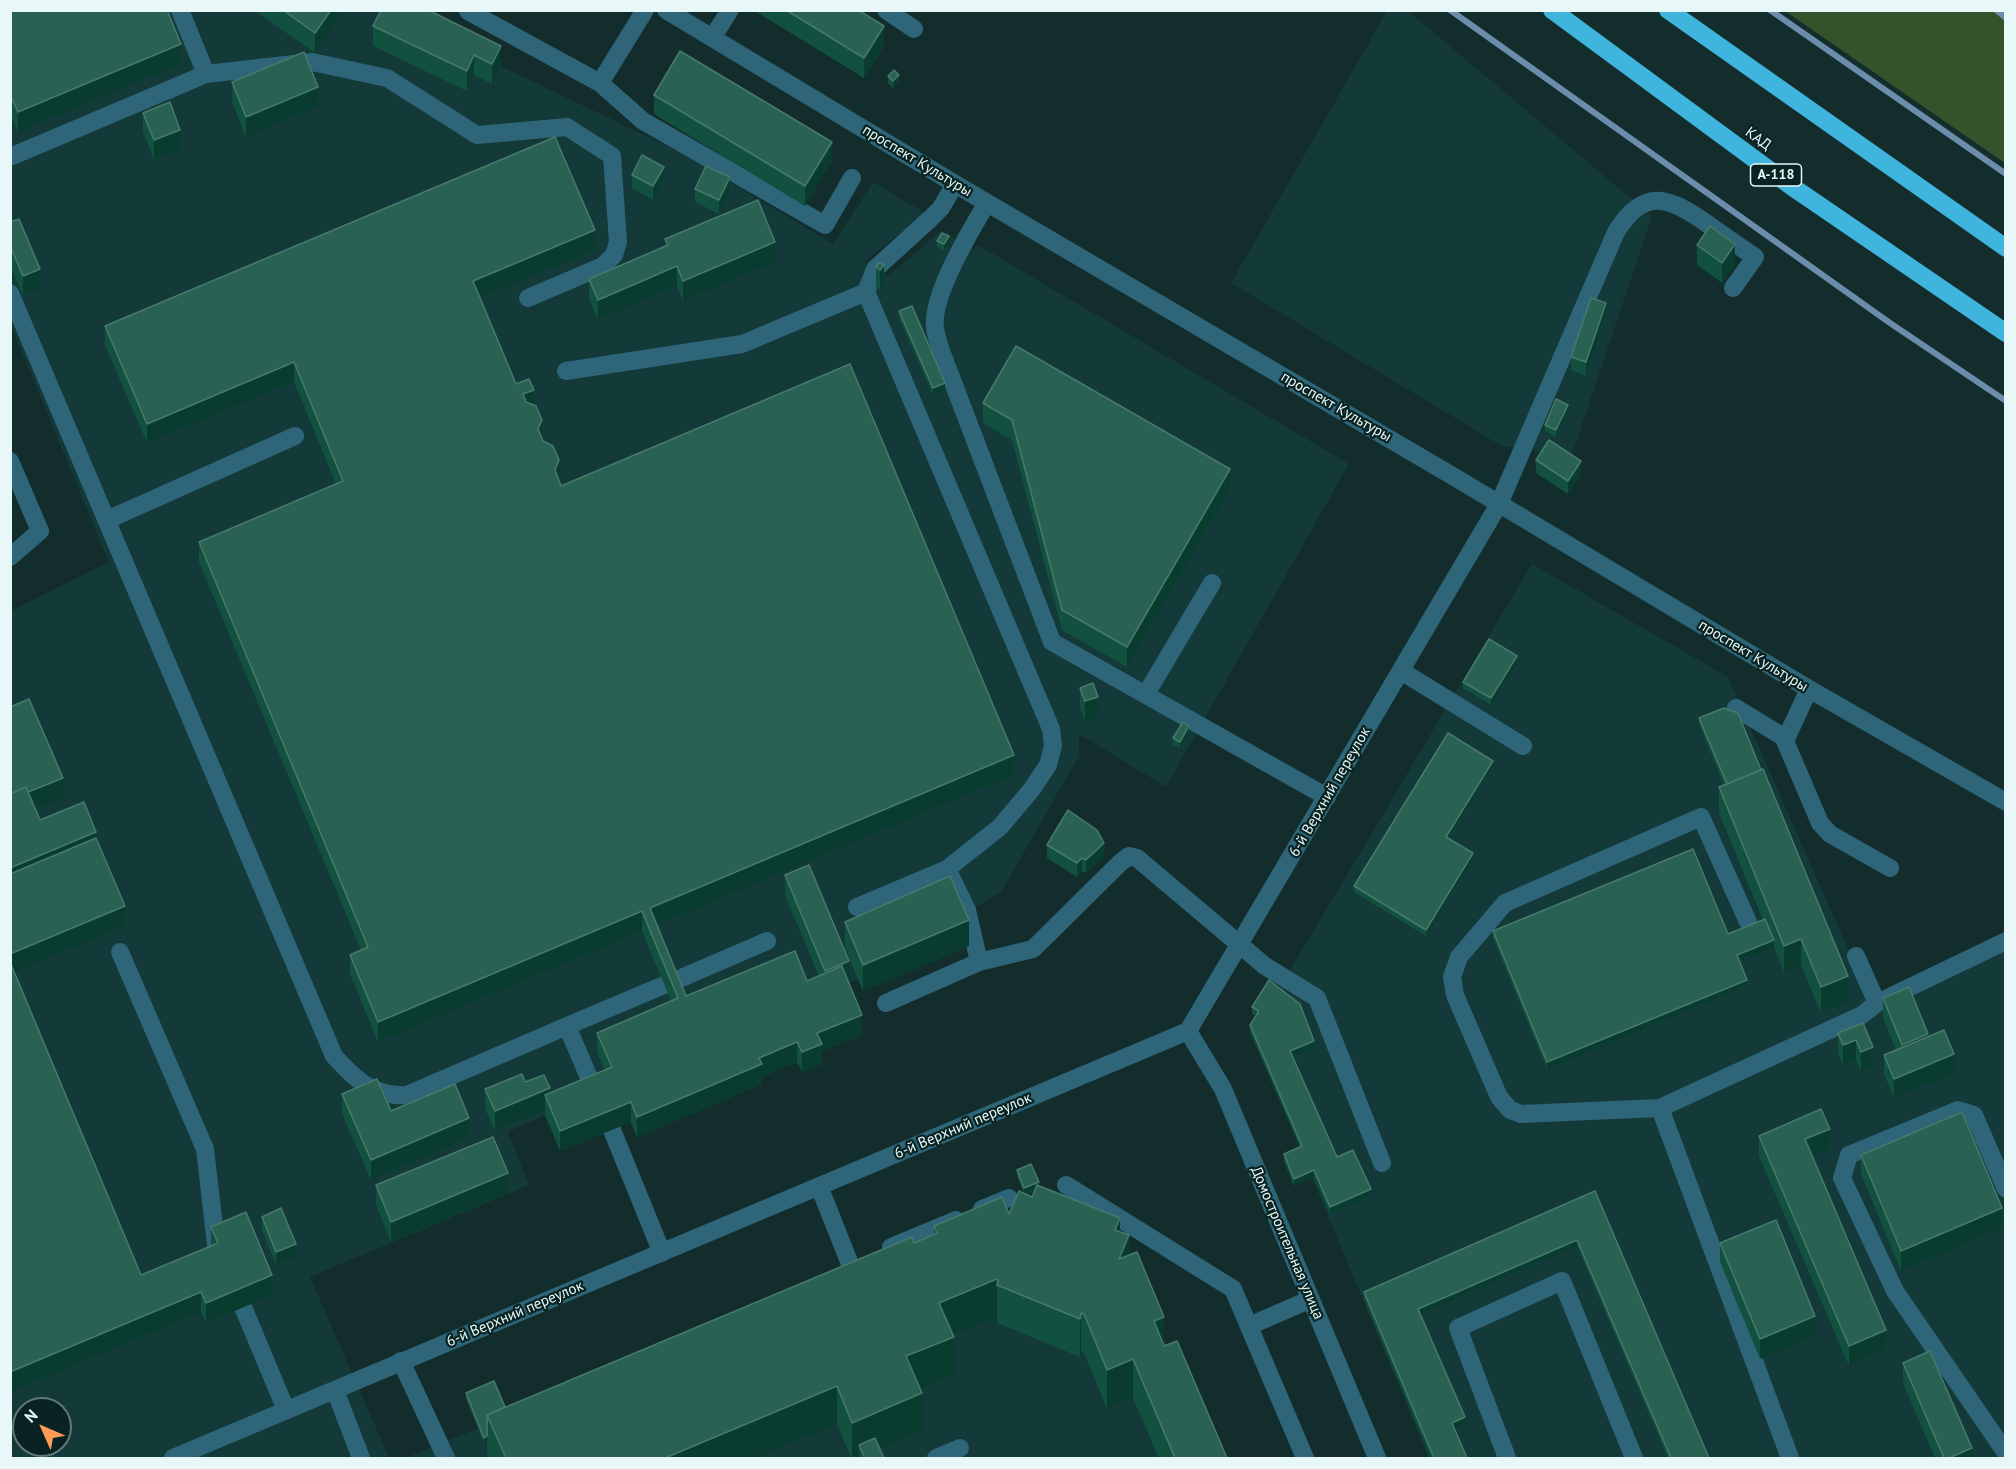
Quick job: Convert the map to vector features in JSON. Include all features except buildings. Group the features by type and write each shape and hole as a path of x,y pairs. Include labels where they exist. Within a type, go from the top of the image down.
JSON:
{"highway":[{"name":"КАД","path":"1552,10 1791,186 2006,333"},
{"path":"1668,10 2006,248"}],"street":[{"path":"180,10 206,74"},
{"path":"600,82 645,10"},
{"name":"проспект Культуры","path":"666,10 955,184 1809,689 2006,802"},
{"path":"712,38 730,10"},
{"path":"886,10 914,29"},
{"path":"468,11 600,82 643,121 825,225 852,178"},
{"path":"10,157 206,74 312,62 387,78 477,135 567,127 612,156 618,242 614,255 603,266 528,298"},
{"path":"857,907 947,869 1000,827 1032,789 1048,765 1053,746 1051,729 866,292 875,269 941,208 955,184"},
{"name":"6-й Верхний переулок","path":"175,1458 1188,1031 1499,504 1616,232 1625,218 1645,203 1661,200 1677,204 1755,257 1733,288"},
{"path":"987,203 963,244 940,298 935,326 941,351 1053,642 1327,797"},
{"path":"566,371 742,344 866,292"},
{"path":"10,293 334,1056 360,1082 378,1092 393,1096 407,1095 767,941"},
{"path":"107,520 295,436"},
{"path":"10,461 40,531 10,557"},
{"path":"1146,694 1212,583"},
{"path":"1401,671 1523,746"},
{"path":"1809,689 1785,738 1785,744 1824,829 1890,868"},
{"path":"1736,708 1785,738"},
{"path":"1748,922 1701,817 1505,903 1459,957 1452,977 1455,995 1499,1096 1510,1110 1521,1114 1660,1108 1862,1015 1877,1003 2006,941"},
{"path":"886,1003 980,962 1034,949 1121,861 1129,856 1137,858 1265,966 1317,998 1382,1163"},
{"path":"947,869 967,910 980,962"},
{"path":"120,952 205,1149 216,1244"},
{"path":"1856,956 1877,1003"},
{"path":"567,1026 596,1094"},
{"name":"Домостроительная улица","path":"1188,1031 1223,1089 1377,1458"},
{"path":"1660,1108 1790,1458"},
{"path":"2006,1190 1974,1115 1958,1110 1849,1155 1842,1178 1894,1291 2006,1453"},
{"path":"612,1130 662,1253"},
{"path":"1066,1185 1233,1289 1305,1458"},
{"path":"819,1186 844,1266 1009,1198"},
{"path":"1507,1458 1458,1328 1562,1281 1634,1458"},
{"path":"1249,1326 1311,1299"},
{"path":"243,1307 286,1410"},
{"path":"401,1361 446,1458"},
{"path":"335,1389 361,1458"},
{"path":"936,1458 960,1448"}],"shaded area":[{"path":"10,11 386,11 684,154 833,244 873,182 925,213 864,262 875,269 888,276 941,231 974,250 978,245 1349,464 1166,787 1079,734 1079,756 1001,892 967,910 969,946 863,991 858,979 842,986 862,1034 760,1078 762,1084 637,1137 630,1122 560,1151 545,1115 508,1132 529,1185 310,1277 389,1458 11,1458 11,611 109,562 11,326"},
{"path":"1387,11 1408,11 1652,216 1571,457 1500,445 1231,283"},
{"path":"1532,564 1728,677 1875,1010 2005,948 2005,1458 1429,1458 1252,1034"},
{"path":"1020,1209 1130,1255 1214,1458 405,1458"}],"green space":[{"path":"1785,11 2005,11 2005,163"}],"waterway":[{"path":"1450,10 1890,323 2006,401"},
{"path":"1770,10 2006,174"},
{"path":"1996,10 2006,18"}]}
